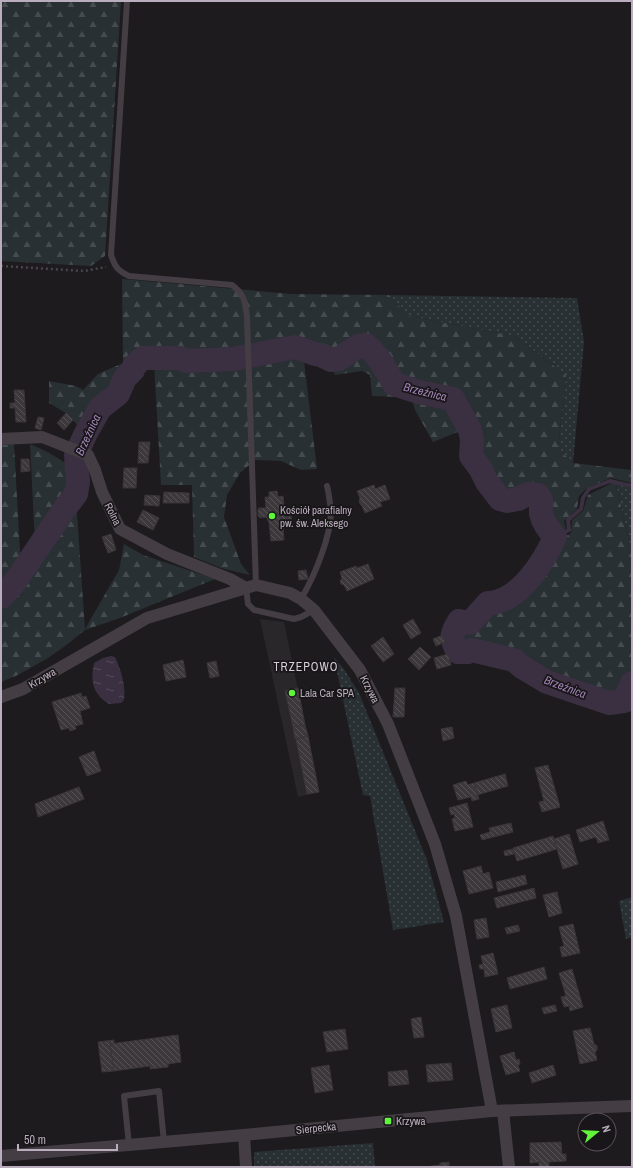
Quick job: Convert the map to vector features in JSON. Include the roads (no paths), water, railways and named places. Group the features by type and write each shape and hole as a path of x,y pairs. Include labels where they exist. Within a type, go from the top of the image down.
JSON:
{"street":[{"name":"Rolna","path":"1,439 42,437 88,455 95,470 102,492 120,529 167,554 251,587"},
{"name":"Krzywa","path":"1,697 23,689 147,618 251,587 290,593 301,599 314,610 360,670 388,724 435,844 456,916 509,1167"},
{"name":"Sierpecka","path":"1,1156 497,1111 632,1106"},
{"path":"244,1135 246,1167"}],"lane":[{"path":"127,1 111,255 120,272 130,276 232,285 240,291 245,301 248,347 251,587 248,604 254,610 294,619 314,610"},
{"path":"301,599 309,586 329,528 331,511 328,486"},
{"path":"129,1145 124,1096 159,1091 164,1142"}],"water":[{"path":"111,656 115,657 122,678 124,700 121,703 109,704 99,696 94,687 92,676 94,663"}],"waterway":[{"name":"Brzeźnica","path":"1,597 15,582 62,512 76,494 78,482 76,455 85,435 100,408 118,394 125,378 133,370 134,366 143,358 180,358 186,361 233,359 295,347 321,355 331,360 339,359 358,346 366,345 378,358 394,384 419,392 453,399 470,430 472,440 471,456 480,468 487,482 500,499 507,501 518,499 528,494 538,495 540,497 541,514 543,520 555,537 537,569 519,589 510,596 499,601 488,603 470,623 459,621 452,636 458,652 468,652 472,650 514,660 522,667 547,682 609,703 624,701 632,683"},
{"path":"555,537 569,530 568,520 581,509 583,498 589,489 610,481 632,486"}],"place":[{"name":"Kościół parafialny pw. św. Aleksego","path":"272,516"},
{"name":"Lala Car SPA","path":"292,693"},
{"name":"Krzywa","path":"388,1121"}],"district":[{"name":"TRZEPOWO","path":"306,667"}]}
